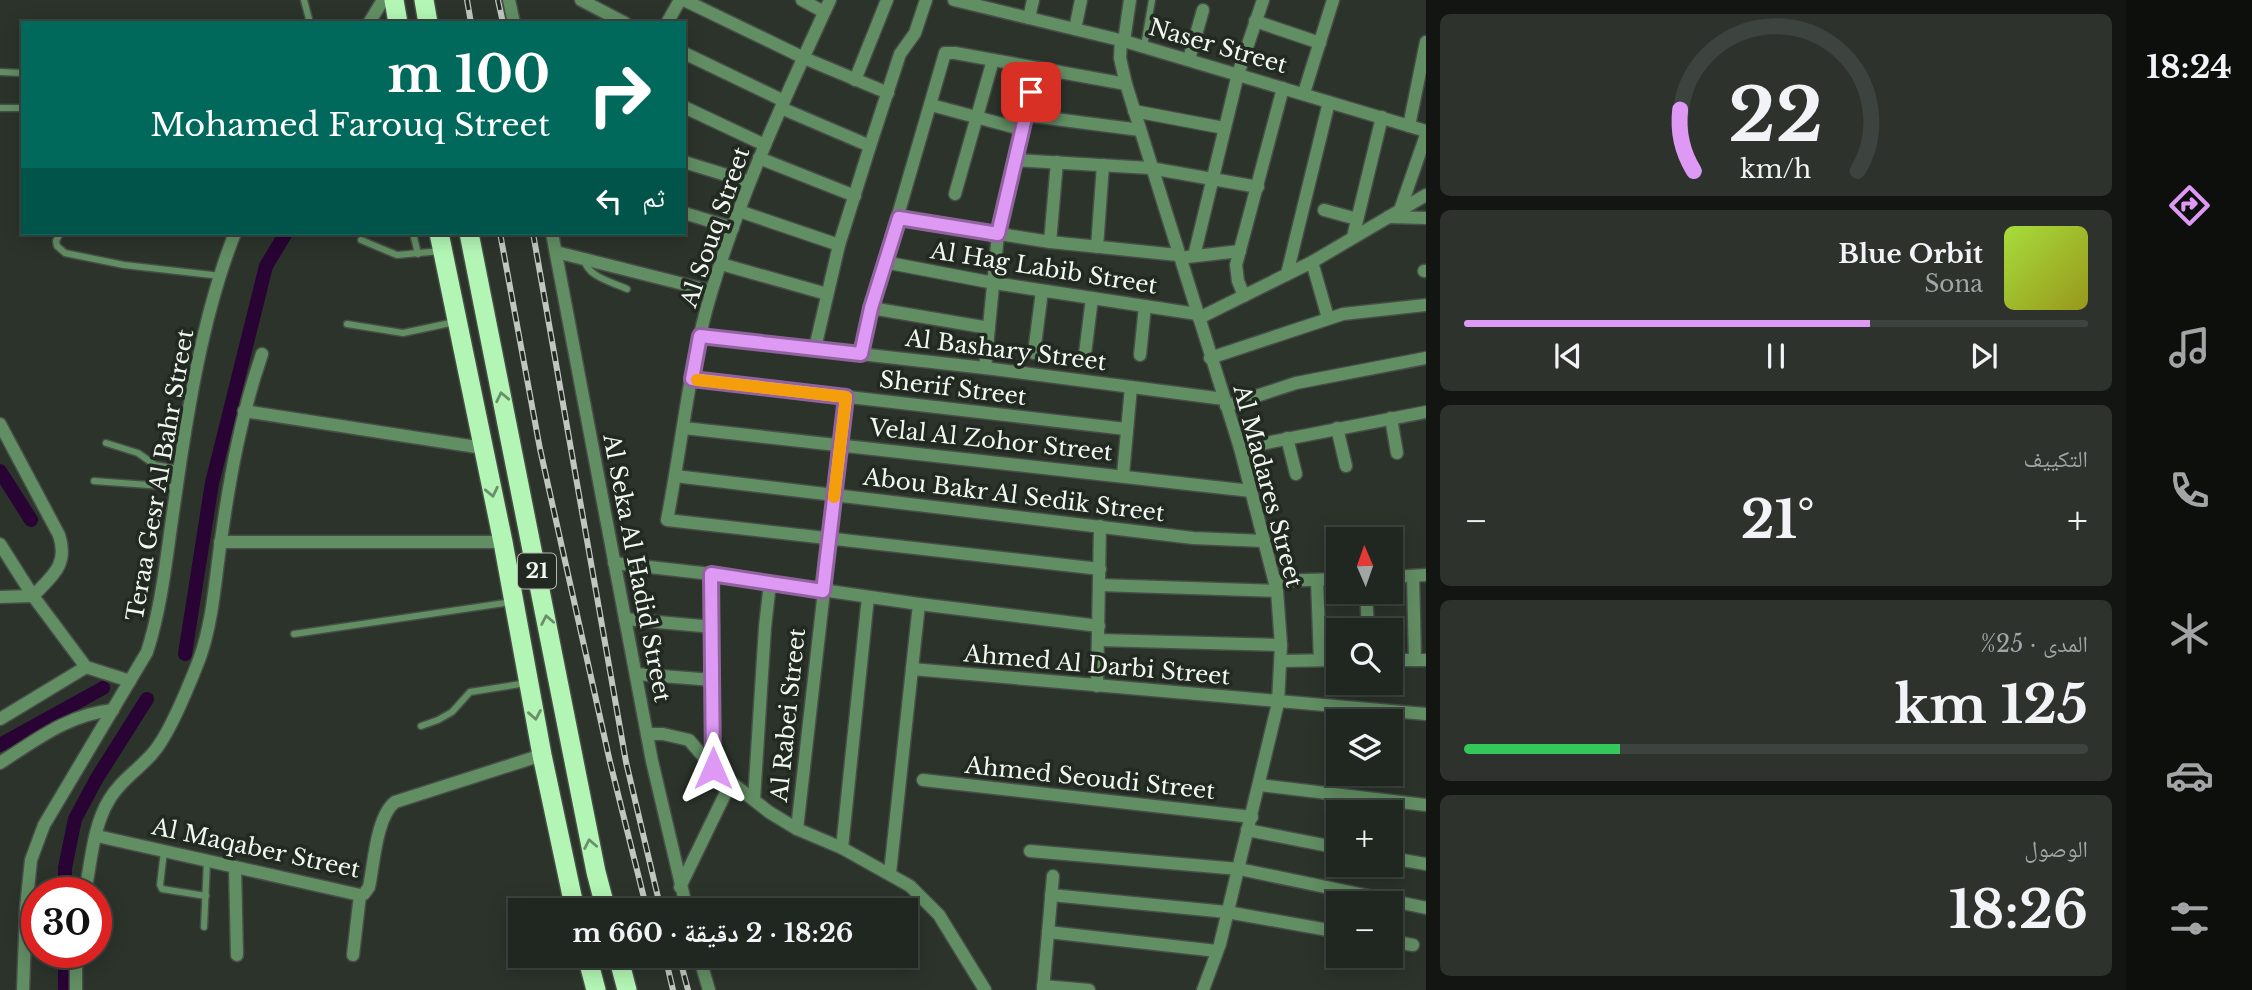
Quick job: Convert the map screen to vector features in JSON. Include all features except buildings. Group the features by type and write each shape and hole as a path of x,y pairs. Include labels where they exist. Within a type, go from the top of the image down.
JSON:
{"highway":[{"name":"21","path":"469,235 603,898"},
{"name":"21","path":"441,242 572,898"},
{"path":"590,968 596,990"},
{"path":"621,968 627,990"}],"street":[{"path":"509,0 514,21"},
{"path":"581,0 621,21"},
{"path":"668,21 682,0 804,58 888,93"},
{"path":"802,0 827,6"},
{"path":"855,80 887,0"},
{"path":"815,348 839,244 870,146 901,54 915,33 926,0"},
{"name":"Naser Street","path":"954,0 1002,6 1029,18 1144,46 1382,117 1426,133"},
{"path":"1029,18 1033,0"},
{"path":"1075,29 1081,0"},
{"name":"Al Madares Street","path":"1130,0 1121,58 1126,84 1150,168 1240,448 1277,586 1281,645 1278,703 1217,951 1203,990"},
{"path":"1194,256 1238,74 1262,0"},
{"path":"1304,93 1333,0"},
{"name":"Al Souq Street","path":"827,6 759,158 711,291 700,336 667,520 830,538"},
{"path":"372,21 393,8"},
{"path":"1189,59 1203,10"},
{"path":"1255,21 1320,43"},
{"path":"1409,126 1426,42"},
{"path":"686,53 783,105 870,146"},
{"path":"861,354 871,308 945,53 1126,84"},
{"path":"955,194 993,60"},
{"path":"985,368 998,234 1024,115 1038,68"},
{"path":"1244,296 1236,265 1283,88"},
{"path":"1287,275 1329,102"},
{"path":"931,105 1021,129"},
{"path":"686,108 765,145"},
{"path":"1134,111 1224,128"},
{"path":"1024,115 1140,130"},
{"path":"1353,237 1382,117"},
{"path":"1400,210 1426,133"},
{"path":"759,158 855,196"},
{"path":"1014,160 1150,168 1258,187"},
{"path":"1050,242 1057,162"},
{"path":"686,163 750,182"},
{"path":"1097,247 1103,165"},
{"path":"1198,316 1312,262 1426,195"},
{"path":"1324,210 1357,219"},
{"path":"739,211 839,244"},
{"path":"686,214 733,229"},
{"path":"1388,217 1426,218"},
{"path":"899,218 1050,242 1179,256 1240,251"},
{"name":"Teraa Gesr Al Bahr Street","path":"32,877 31,860 44,825 147,652 157,621 179,469 205,337 220,276 234,235"},
{"name":"Al Seka Al Hadid Street","path":"552,235 647,734 683,898"},
{"path":"556,252 711,291"},
{"name":"Al Hag Labib Street","path":"884,262 1198,316"},
{"path":"1312,262 1328,318"},
{"path":"721,264 827,294"},
{"path":"1034,353 1042,291"},
{"path":"1085,354 1092,298"},
{"path":"1210,358 1328,318 1362,311 1426,304"},
{"path":"1140,355 1145,306"},
{"path":"871,308 989,328"},
{"name":"Al Bashary Street","path":"700,336 985,368 1131,387 1225,403"},
{"path":"88,877 101,818 108,801 158,746 189,684 208,629 230,476 244,411 262,354"},
{"path":"1225,403 1296,383 1426,358"},
{"name":"Sherif Street","path":"692,379 1126,429"},
{"path":"1123,475 1131,387"},
{"name":"Al Rabei Street","path":"797,829 846,397"},
{"path":"244,411 483,448"},
{"path":"1240,448 1426,412"},
{"path":"1391,418 1397,453"},
{"path":"0,424 43,502 62,545 63,554 60,566 33,596 0,597"},
{"name":"Velal Al Zohor Street","path":"684,428 1251,491"},
{"path":"1337,428 1346,466"},
{"path":"1287,438 1296,474"},
{"name":"Abou Bakr Al Sedik Street","path":"675,476 1193,538 1264,541"},
{"path":"1097,686 1100,526"},
{"path":"830,538 1100,569"},
{"path":"220,542 503,542"},
{"path":"1,549 86,667 130,681"},
{"path":"614,563 919,604 1099,633 1281,645"},
{"path":"711,574 713,768"},
{"path":"1420,576 1420,660"},
{"path":"1317,580 1320,660"},
{"path":"1099,585 1277,586 1326,580"},
{"path":"754,800 770,583"},
{"path":"842,848 868,597"},
{"path":"890,873 919,604"},
{"path":"625,619 713,627"},
{"path":"1281,660 1326,660"},
{"path":"0,719 86,667"},
{"name":"Ahmed Al Darbi Street","path":"912,669 1426,714"},
{"path":"636,674 713,680"},
{"path":"0,763 73,718 92,712 113,710"},
{"path":"647,734 663,734 689,740 713,768 769,813 797,829 842,848 910,886 939,915 985,990"},
{"name":"Al Maqaber Street","path":"97,836 360,895 369,887 384,814 396,802 542,755"},
{"name":"Ahmed Seoudi Street","path":"923,780 1252,817"},
{"path":"680,887 731,782"},
{"path":"1259,785 1426,805"},
{"path":"1247,830 1326,845"},
{"path":"1030,852 1238,869 1426,908"},
{"path":"1403,860 1426,864"},
{"path":"235,867 237,955"},
{"path":"1053,876 1043,988 1089,990"},
{"path":"353,955 360,895"},
{"path":"1051,895 1227,912 1326,930"},
{"path":"1048,932 1217,951"},
{"path":"1403,943 1413,945"},
{"name":"Teraa Gesr Al Bahr Street","path":"23,990 26,968"},
{"path":"76,968 76,990"},
{"path":"703,968 709,990"}],"lane":[{"path":"304,0 309,21"},
{"path":"1144,46 1152,0"},
{"path":"0,72 21,73"},
{"path":"0,107 21,108"},
{"path":"60,235 57,246 65,253 124,265 220,276"},
{"path":"413,235 418,254"},
{"path":"361,240 391,253 418,254 441,242"},
{"path":"584,260 591,272 627,289"},
{"path":"347,324 403,333 456,322"},
{"path":"106,443 138,453 155,465 179,469"},
{"path":"94,481 176,487"},
{"path":"294,634 514,602"},
{"path":"421,726 452,712 470,692 529,682"},
{"path":"164,851 160,885 162,889 205,896"},
{"path":"204,927 207,861"}],"waterway":[{"path":"185,654 212,483 266,266 285,235"},
{"path":"0,471 31,520"},
{"path":"0,745 103,688"},
{"path":"65,877 75,819 97,778 147,699"},
{"path":"65,968 65,990"}],"railway":[{"path":"467,0 471,21"},
{"path":"498,0 503,21"},
{"path":"500,235 540,449 610,762 644,898"},
{"path":"533,235 626,762 658,898"},
{"path":"668,968 673,990"},
{"path":"682,968 688,990"}],"slow traffic":[{"path":"697,380 846,397 834,497"}],"route":[{"path":"713,768 711,574 823,591 846,397 692,379 700,336 861,354 871,308 899,218 998,234 1031,92"}]}
